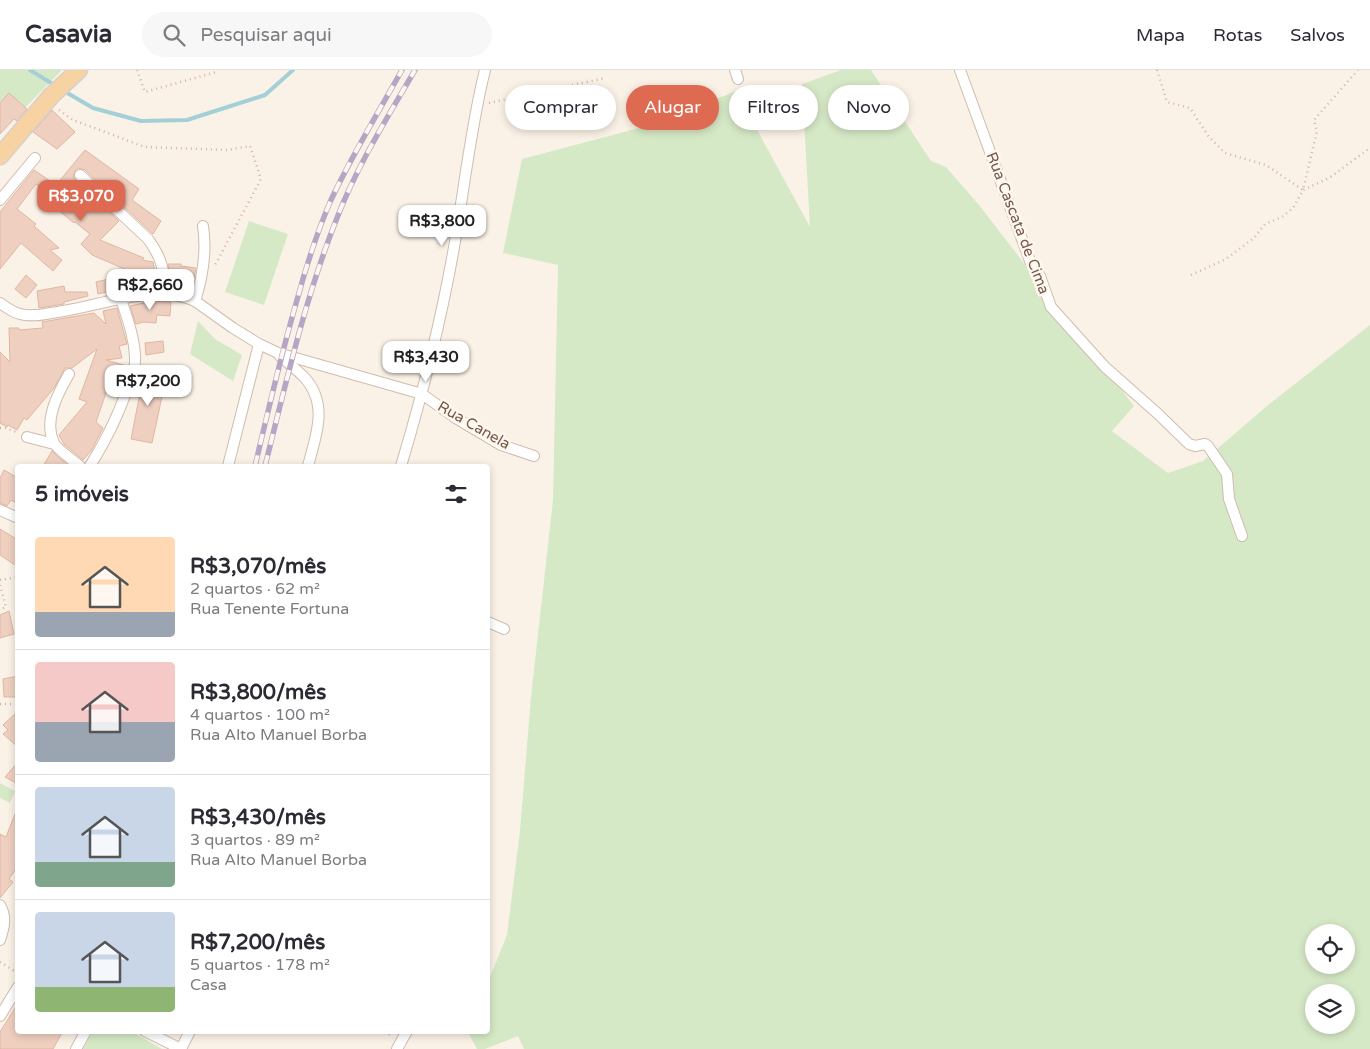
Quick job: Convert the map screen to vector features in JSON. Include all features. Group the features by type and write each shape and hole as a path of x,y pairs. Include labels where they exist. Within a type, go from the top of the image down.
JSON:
{"main road":[{"path":"0,156 49,98 78,71"}],"street":[{"path":"402,464 413,428 443,308 485,70"},
{"name":"Rua Cascata de Cima","path":"960,70 1030,261 1040,276 1051,307 1105,367 1157,413 1180,437 1195,446 1205,444 1208,446 1227,474 1229,499 1242,536"},
{"path":"0,200 35,158"},
{"path":"80,175 148,239 157,251 163,266 166,294"},
{"path":"195,301 204,266 205,241 203,226"},
{"path":"0,302 12,311 27,316 65,312 121,299 166,294 184,296 195,301 260,344 278,353 305,378 316,396 320,415 308,464"},
{"path":"91,464 108,438 120,410 135,358 133,338 121,299"},
{"path":"229,464 260,344"},
{"name":"Rua Canela","path":"278,353 422,394 454,417 501,444 534,456"},
{"path":"54,444 51,431 54,406 59,391 69,374"},
{"path":"27,437 54,444 78,464"},
{"path":"0,510 15,517"},
{"path":"490,623 504,630"},
{"path":"0,905 4,912 5,922 0,940"},
{"path":"0,1016 3,1005 15,991"},
{"path":"76,1049 84,1034"},
{"path":"151,1034 181,1049 188,1034"},
{"path":"397,1049 405,1034"}],"path":[{"path":"137,70 145,92 216,72"},
{"path":"1157,70 1167,102 1190,108 1209,137 1225,153 1266,165 1303,190"},
{"path":"1191,275 1226,259 1254,238 1265,224 1282,217 1293,208 1303,190 1317,131 1314,120 1358,70"},
{"path":"478,105 605,78"},
{"path":"49,98 73,120 145,146 228,150 250,146 261,179 214,267"},
{"path":"1303,190 1329,178 1370,148"},
{"path":"0,428 6,428 27,437"},
{"path":"0,580 15,578"},
{"path":"0,585 6,607 0,610"},
{"path":"0,704 15,704"},
{"path":"0,962 15,970"}],"green space":[{"path":"0,70 62,70 8,125 0,125"},
{"path":"841,70 871,70 881,85 828,85 828,130 909,130 909,128 931,161 946,167 979,205 1134,406 1112,431 1168,473 1203,461 1268,405 1370,325 1370,1049 524,1049 518,1036 485,1049 477,1049 469,1034 490,1034 490,977 507,935 520,831 531,697 553,500 558,265 503,253 522,159 631,130 719,130 719,98 729,94 729,130 757,130 810,227 805,130 818,130 818,85 802,84"},
{"path":"249,221 288,234 264,305 225,292"},
{"path":"198,321 215,339 242,355 233,381 190,354"},
{"path":"0,783 15,791 10,803 0,798"},
{"path":"91,1034 136,1034 162,1049 83,1049"}],"building":[{"path":"9,93 27,109 17,121 14,119 0,134 0,103"},
{"path":"52,110 75,132 57,149 33,132"},
{"path":"85,150 139,189 132,200 161,221 153,234 85,170 78,168 75,171 73,176 75,180 119,221 100,240 144,258 142,260 153,262 158,287 145,288 146,282 98,294 96,282 134,273 92,255 81,244 90,234 57,209 63,203 36,184 17,209 36,224 34,226 59,248 50,250 62,260 53,271 21,243 0,269 0,212 34,170 56,185"},
{"path":"168,264 181,264 181,266 196,268 192,287 173,285 172,288"},
{"path":"26,275 37,285 26,298 15,289"},
{"path":"64,286 65,292 87,292 88,296 64,302 64,304 39,308 37,291"},
{"path":"144,302 171,302 170,316 157,315 156,323 144,322 136,324 130,306"},
{"path":"117,308 127,344 119,346 122,358 106,360 124,365 115,387 109,384 96,422 103,428 91,451 83,460 64,444 59,435 87,402 79,399 97,349 72,368 65,368 54,388 27,420 24,418 17,430 0,423 0,352 10,362 9,328 19,328 19,330 43,328 42,322 94,313 106,324 103,311"},
{"path":"163,341 164,352 146,355 145,343"},
{"path":"144,371 164,376 160,391 163,392 152,443 131,439 142,383 140,382"},
{"path":"52,451 67,464 44,464"},
{"path":"4,470 15,476 15,502 11,500 7,506 0,503 0,478"},
{"path":"0,529 15,538 15,565 0,555"},
{"path":"9,611 14,634 0,638 0,615"},
{"path":"15,677 15,697 4,697 3,679"},
{"path":"15,714 15,744 3,734 8,730 3,725"},
{"path":"15,765 15,782 5,777"},
{"path":"15,814 15,870 9,879 13,882 0,898 0,834 6,837"},
{"path":"15,1008 15,1034 61,1034 53,1049 0,1049 0,1032"}],"waterway":[{"path":"30,70 56,86"},
{"path":"64,91 93,108 141,121 187,120 265,95 293,70"}],"railway":[{"path":"255,464 291,321 321,224 331,200 365,134 402,70"},
{"path":"266,464 315,279 337,218 363,161 415,70"}]}
